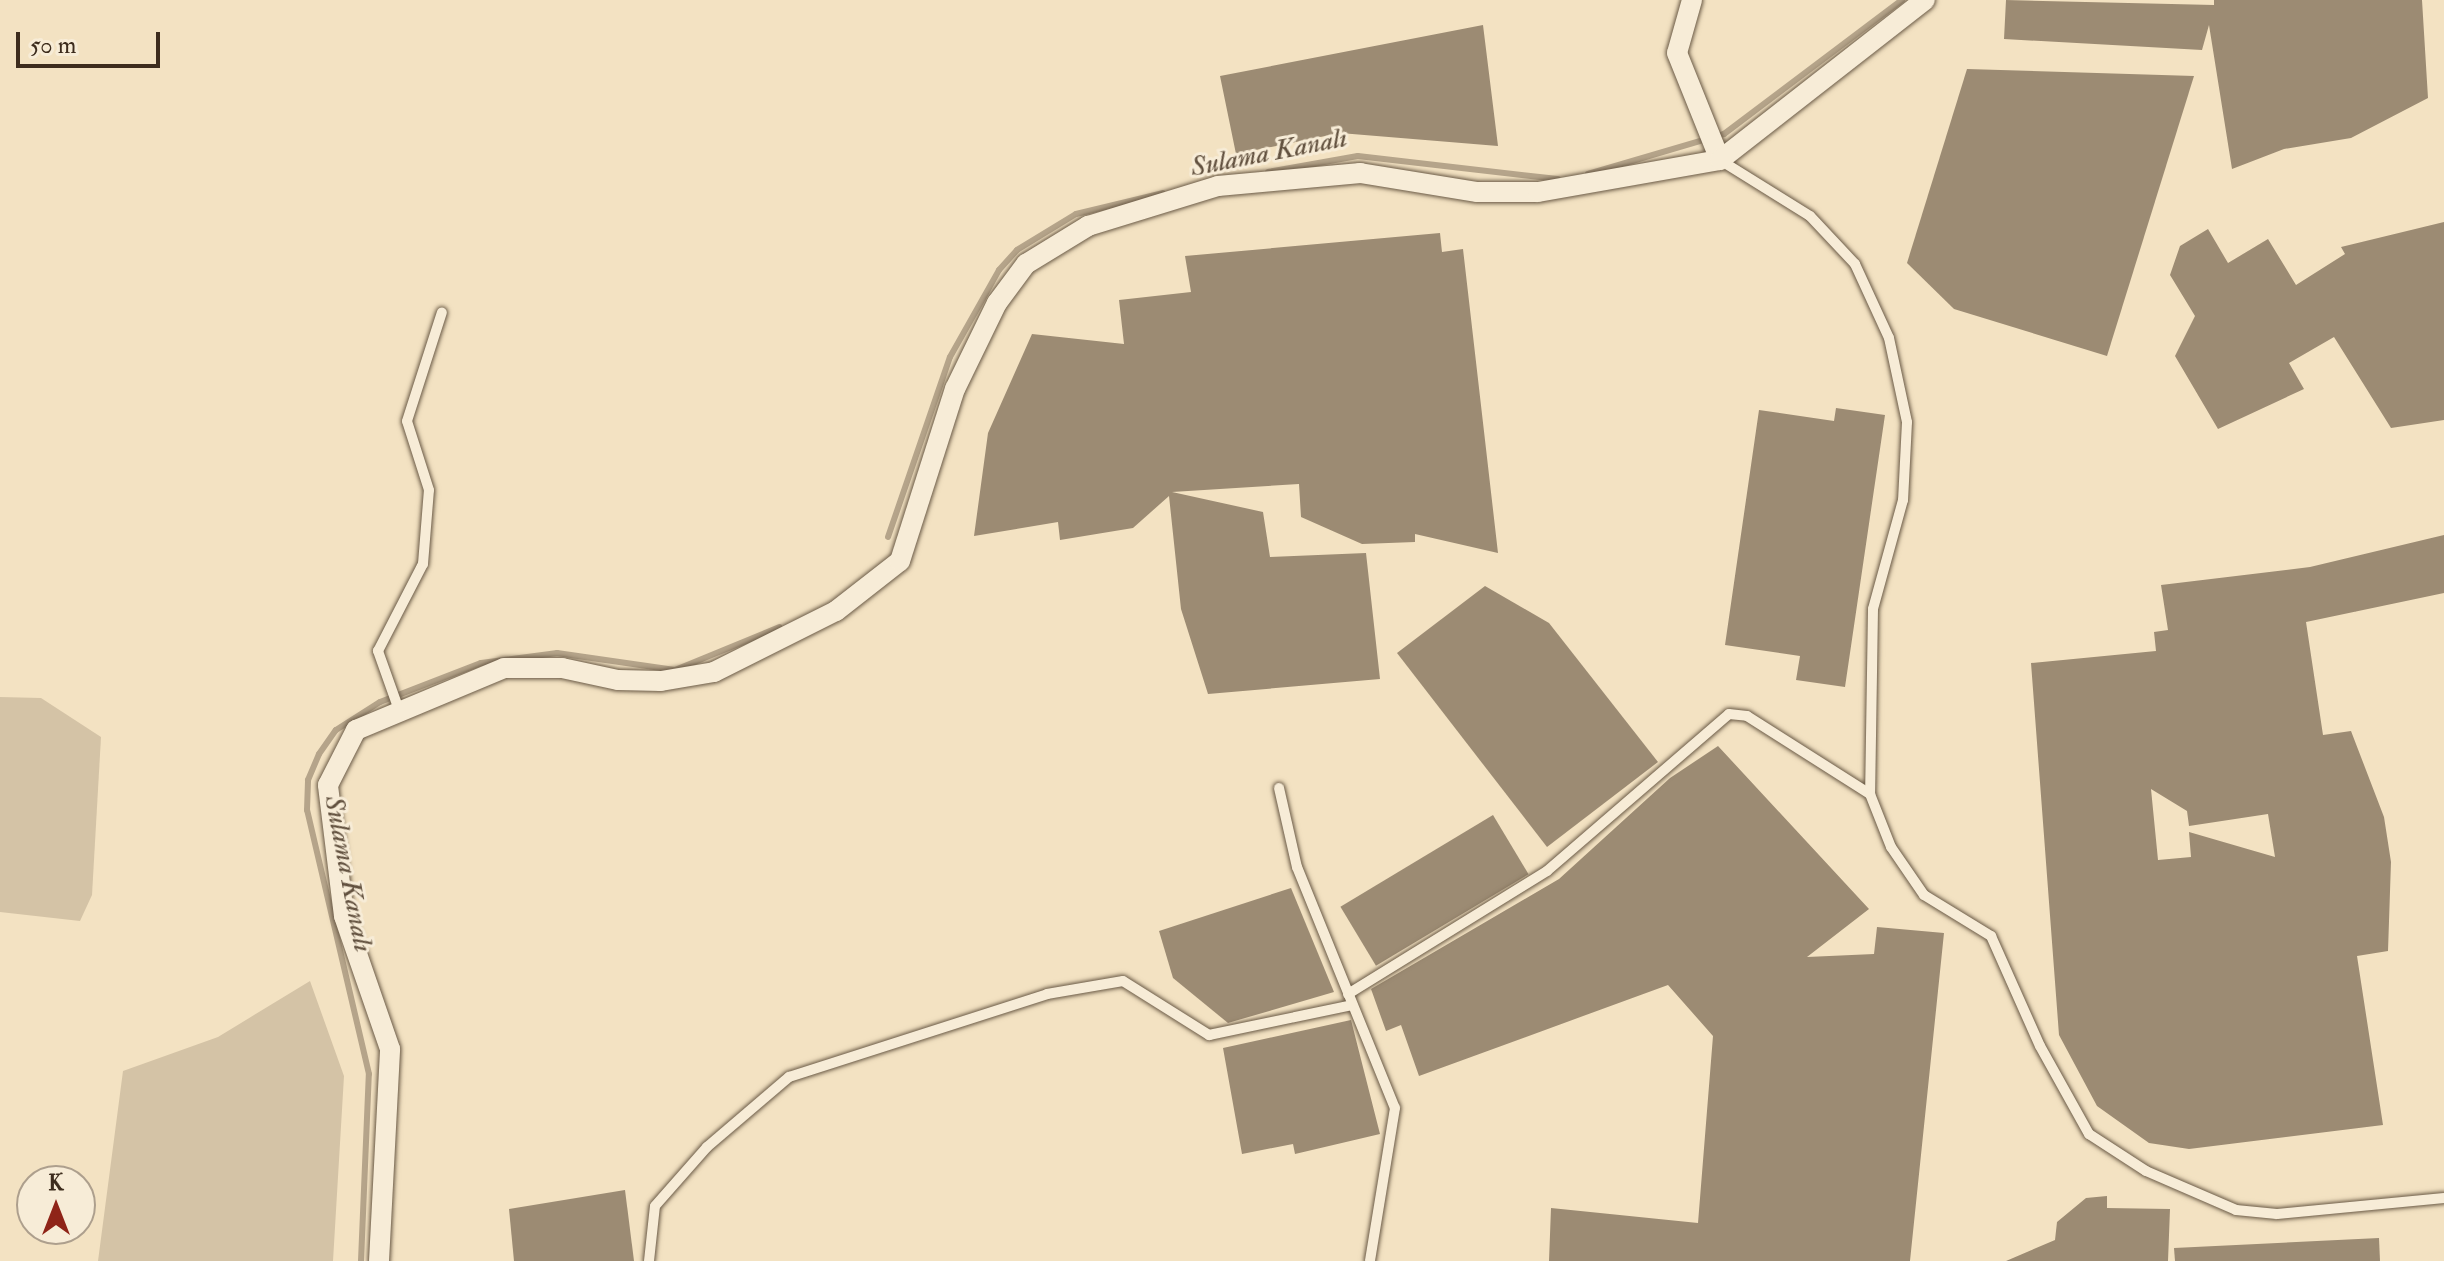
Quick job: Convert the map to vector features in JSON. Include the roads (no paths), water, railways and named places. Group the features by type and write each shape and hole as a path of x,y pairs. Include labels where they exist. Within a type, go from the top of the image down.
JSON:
{"street":[{"path":"1692,0 1677,53 1702,127 1720,160"},
{"path":"379,1261 390,1049 344,916 328,785 356,730 504,668 562,668 647,681 714,672 836,611 900,561 955,389 997,303 1026,264 1088,226 1218,186 1360,173 1477,192 1538,192 1720,160 1925,0"}],"lane":[{"path":"1720,160 1810,216 1846,255 1889,338 1907,422 1903,500 1873,609 1870,794 1891,847 1924,895 1991,936 2040,1046 2089,1134 2146,1171 2236,1210 2277,1214 2444,1198"},
{"path":"399,710 384,677 378,651 423,564 429,490 407,421 443,326 442,312"},
{"path":"649,1261 655,1206 707,1147 789,1077 909,1044 1047,994 1123,981 1209,1035 1350,999 1547,871 1729,714 1747,716 1870,794"},
{"path":"1279,788 1297,867 1395,1108 1370,1261"}],"waterway":[{"name":"Sulama Kanalı","path":"1588,174 1724,134 1902,0"},
{"name":"Sulama Kanalı","path":"1268,172 1358,156 1558,179"},
{"name":"Sulama Kanalı","path":"888,537 950,357 999,270 1017,250 1076,214 1163,193"},
{"name":"Sulama Kanalı","path":"361,1261 369,1074 307,810 308,780 319,754 336,730 380,702 481,663 557,653 675,670 780,627"}]}
